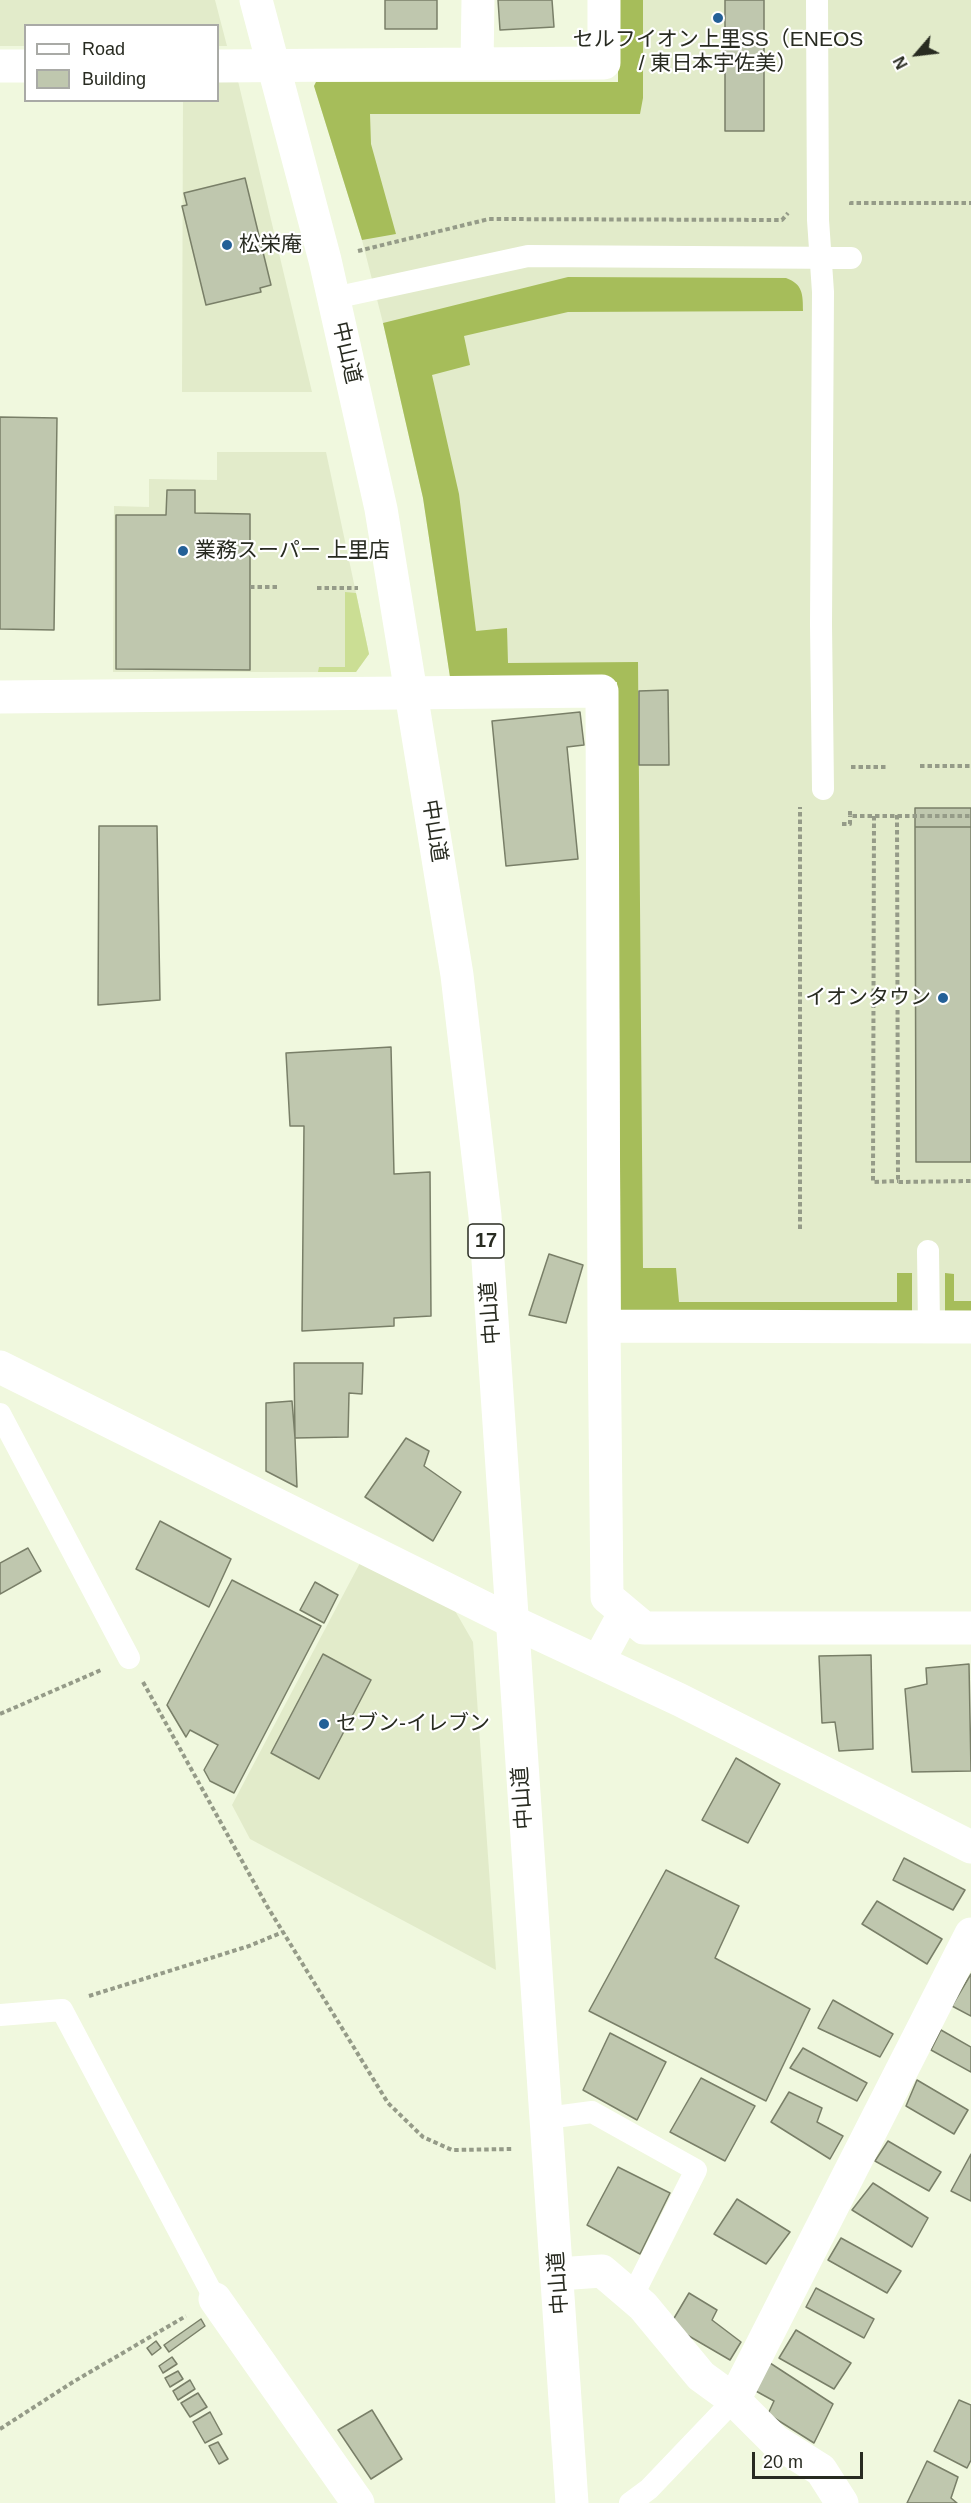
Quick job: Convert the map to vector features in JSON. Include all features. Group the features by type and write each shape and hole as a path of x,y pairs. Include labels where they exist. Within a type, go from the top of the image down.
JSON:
{"main road":[{"name":"中山道","path":"256,0 334,298 381,508 457,975 485,1216 510,1621 558,2274 572,2503"},
{"path":"477,64 478,0"},
{"path":"219,66 604,63 604,0"},
{"path":"0,66 24,66"},
{"path":"0,697 411,691 602,691 607,1597 644,1628 971,1628"},
{"path":"604,1326 971,1327"},
{"path":"0,1367 510,1621 599,1660 971,1847"},
{"path":"599,1660 626,1612"},
{"path":"734,2400 971,1934"},
{"path":"558,2274 602,2271 643,2306 701,2376 734,2400 776,2441 821,2470 842,2503"},
{"path":"215,2299 358,2503"}],"lane":[{"path":"817,0 820,258 823,292 822,789"},
{"path":"334,298 528,256 851,258"},
{"path":"928,1251 929,1326"},
{"path":"0,1414 129,1658"},
{"path":"0,2015 62,2010 215,2299"},
{"path":"548,2134 592,2112 696,2170 632,2297"},
{"path":"630,2503 649,2489 734,2400"}],"path":[{"path":"850,210 851,203 971,203"},
{"path":"250,587 280,587"},
{"path":"317,588 362,588"},
{"path":"858,766 886,767"},
{"path":"920,766 971,766"},
{"path":"842,824 850,824 850,813 874,816 971,816"},
{"path":"897,815 899,1181"},
{"path":"874,816 873,1182 971,1181"},
{"path":"0,1714 129,1658 283,1932 388,2103 423,2137 452,2150 548,2134"},
{"path":"62,2010 71,2002 249,1946 283,1932"},
{"path":"0,2428 73,2382 215,2299"}],"shaded area":[{"path":"0,0 215,0 227,46 219,46 219,24 24,24 24,46 0,46"},
{"path":"618,0 971,0 971,1317 621,1316 617,682 450,677 423,498 383,323 362,240 314,86 316,82 618,82"},
{"path":"219,81 238,81 312,392 182,392 183,102 219,102"},
{"path":"217,452 326,452 369,654 356,672 113,672 114,506 149,507 149,479 217,480"},
{"path":"360,1563 454,1609 473,1642 496,1970 250,1839 232,1805"}],"green space":[{"path":"618,0 643,0 643,98 640,114 370,114 371,144 396,234 362,240 314,86 316,82 618,82"},
{"path":"568,277 786,278 796,283 803,300 803,311 568,312 464,336 470,365 432,375 459,494 476,631 507,628 508,663 638,662 643,1268 676,1268 679,1302 897,1302 897,1273 912,1273 912,1316 621,1316 617,682 450,677 423,498 383,323"},
{"path":"345,592 356,593 369,654 356,672 318,672 319,667 345,667"},
{"path":"945,1273 954,1274 954,1301 971,1301 971,1317 945,1317"}],"building":[{"path":"385,0 437,0 437,29 385,29"},
{"path":"498,0 552,0 554,27 500,30"},
{"path":"725,0 764,0 764,131 725,131"},
{"name":"松栄庵","path":"245,178 271,285 260,288 261,292 206,305 182,206 187,205 184,193"},
{"path":"0,417 57,418 54,630 0,629"},
{"name":"業務スーパー 上里店","path":"167,490 195,490 195,513 250,514 250,670 116,669 116,515 166,515"},
{"path":"668,690 669,765 639,765 639,691"},
{"path":"580,712 584,745 567,747 578,859 506,866 492,721"},
{"path":"915,808 971,808 971,827 915,827"},
{"path":"99,826 157,826 160,1000 98,1005"},
{"name":"イオンタウン","path":"915,827 971,827 971,1162 916,1162"},
{"path":"391,1047 394,1174 430,1172 431,1316 394,1318 394,1326 302,1331 304,1126 290,1126 286,1053"},
{"path":"549,1254 583,1265 566,1323 529,1315"},
{"path":"294,1363 363,1363 362,1394 349,1393 348,1437 295,1438"},
{"path":"292,1401 297,1487 266,1471 266,1403"},
{"path":"406,1438 429,1451 424,1466 461,1492 433,1541 365,1497"},
{"path":"160,1521 231,1559 209,1607 136,1569"},
{"path":"28,1548 41,1571 0,1594 0,1563"},
{"path":"232,1580 321,1626 234,1793 210,1781 204,1770 218,1745 190,1730 186,1737 167,1705"},
{"path":"315,1582 338,1595 324,1623 300,1610"},
{"path":"323,1654 371,1680 319,1779 271,1753"},
{"path":"871,1655 873,1749 839,1751 835,1722 822,1723 819,1656"},
{"path":"969,1664 971,1771 912,1772 905,1689 927,1684 926,1668"},
{"path":"736,1758 780,1784 748,1843 702,1820"},
{"path":"904,1858 965,1890 953,1910 893,1880"},
{"path":"666,1870 739,1906 715,1958 810,2009 766,2101 589,2011"},
{"path":"877,1901 942,1939 927,1964 862,1924"},
{"path":"971,1974 971,2016 952,2006"},
{"path":"833,2000 893,2034 880,2057 818,2028"},
{"path":"941,2030 971,2047 971,2072 931,2050"},
{"path":"610,2033 666,2062 637,2120 583,2090"},
{"path":"803,2048 867,2083 857,2101 790,2068"},
{"path":"701,2078 755,2106 725,2161 670,2132"},
{"path":"917,2080 968,2110 954,2134 906,2106"},
{"path":"789,2092 822,2108 817,2122 843,2136 830,2159 771,2122"},
{"path":"888,2141 941,2172 929,2191 875,2161"},
{"path":"971,2154 971,2201 951,2191"},
{"path":"618,2167 670,2193 640,2254 587,2225"},
{"path":"873,2183 928,2218 912,2247 852,2210"},
{"path":"737,2199 790,2232 766,2264 714,2234"},
{"path":"841,2238 901,2271 887,2293 828,2260"},
{"path":"816,2288 874,2319 864,2338 806,2307"},
{"path":"689,2293 717,2310 712,2320 741,2342 730,2360 670,2325"},
{"path":"201,2319 205,2326 169,2352 164,2345"},
{"path":"796,2330 851,2363 834,2389 779,2358"},
{"path":"156,2341 161,2348 152,2355 147,2348"},
{"path":"172,2357 177,2364 163,2373 159,2366"},
{"path":"770,2363 833,2404 814,2443 768,2414 774,2401 754,2390"},
{"path":"178,2371 183,2379 170,2387 165,2378"},
{"path":"190,2380 195,2389 178,2400 173,2391"},
{"path":"198,2393 207,2407 190,2417 181,2403"},
{"path":"959,2400 971,2405 971,2460 967,2468 934,2451"},
{"path":"372,2410 402,2459 371,2479 338,2430"},
{"path":"210,2412 222,2434 205,2443 193,2422"},
{"path":"218,2442 228,2459 219,2464 209,2446"},
{"path":"927,2461 958,2477 951,2498 957,2503 907,2503"}],"place":[{"name":"セルフイオン上里SS（ENEOS / 東日本宇佐美）","path":"718,18"},
{"name":"松栄庵","path":"227,245"},
{"name":"業務スーパー 上里店","path":"183,551"},
{"name":"イオンタウン","path":"943,998"},
{"name":"セブン-イレブン","path":"324,1724"}]}
